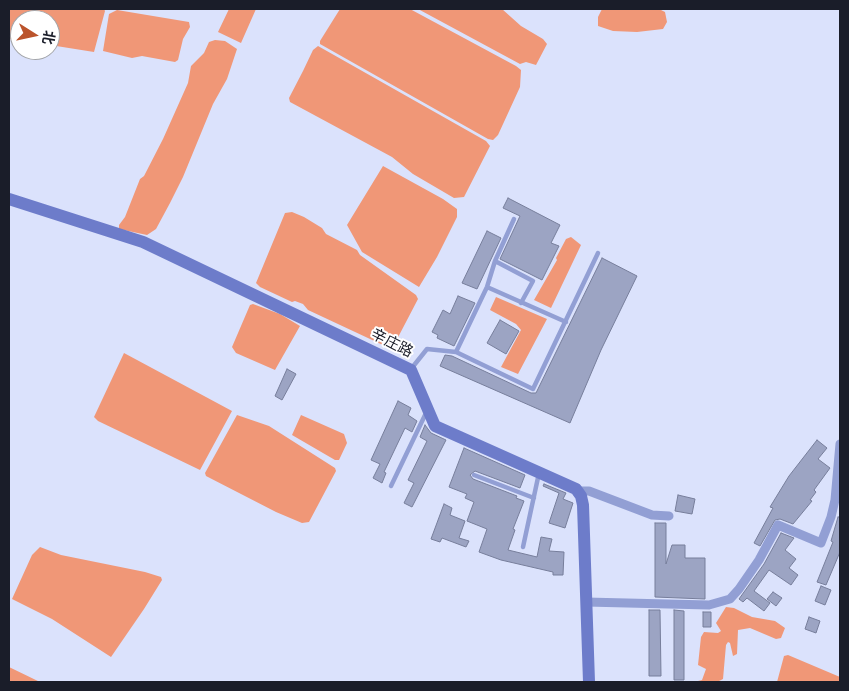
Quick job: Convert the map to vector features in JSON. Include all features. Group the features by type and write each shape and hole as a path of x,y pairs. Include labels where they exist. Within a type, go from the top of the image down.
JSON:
{"street":[{"name":"辛庄路","path":"9,199 143,242 411,370 435,426 540,472 578,491"},
{"path":"586,602 709,605 730,599 739,589 759,560 778,524 821,543 835,500 840,444"},
{"path":"589,682 583,506 578,491 589,491 652,515 669,516"}],"lane":[{"path":"456,352 487,287 494,261 514,219"},
{"path":"411,370 426,349 456,352 533,389 598,253"},
{"path":"494,261 533,281 521,303"},
{"path":"487,287 566,322"},
{"path":"391,486 428,409"},
{"path":"522,547 540,472"},
{"path":"474,475 534,498"}],"shaded area":[{"path":"9,9 104,9 105,11 94,52 60,47 60,10 10,10 9,39"},
{"path":"229,9 256,9 241,43 218,32"},
{"path":"340,9 410,9 516,66 521,70 520,87 498,135 493,140 488,139 320,44"},
{"path":"418,9 502,9 521,26 543,39 547,44 536,65 526,62 520,64"},
{"path":"602,9 659,9 665,12 667,22 663,29 637,32 613,31 598,26 598,17"},
{"path":"117,10 189,22 190,27 183,39 178,60 175,62 142,56 132,58 103,51 109,14"},
{"path":"215,40 225,41 237,49 227,79 213,104 183,177 170,203 156,229 147,235 119,229 119,225 125,217 140,179 144,176 163,139 188,83 191,66 204,53 209,42"},
{"path":"318,46 486,141 490,146 464,197 454,198 413,174 392,157 290,102 289,98 313,50"},
{"path":"383,166 443,199 457,209 457,217 437,257 419,287 362,252 347,225"},
{"path":"292,212 322,228 326,234 357,250 360,255 416,295 418,299 394,345 385,346 308,310 303,304 295,301 292,302 260,287 256,283 285,213"},
{"path":"571,237 581,245 551,308 534,300 557,260 556,258 566,239"},
{"path":"496,297 547,319 518,374 501,367 521,330 516,324 490,310"},
{"path":"253,304 280,314 300,326 275,370 236,353 232,347 250,305"},
{"path":"124,353 232,411 200,470 98,421 94,417"},
{"path":"237,415 269,426 335,468 336,471 309,522 302,523 276,512 206,476 205,473"},
{"path":"301,415 344,434 347,443 339,460 335,460 292,435"},
{"path":"40,547 61,555 161,577 162,580 144,609 111,657 52,619 12,599 32,555"},
{"path":"726,607 734,608 752,617 775,621 785,628 781,638 776,639 750,628 738,630 737,654 733,656 730,643 728,642 726,645 723,679 717,682 694,682 702,680 706,669 698,665 701,637 704,632 718,633 721,631 716,623"},
{"path":"788,655 840,677 840,682 777,682 784,656"},
{"path":"9,667 40,682 9,682"}],"building":[{"path":"508,198 560,225 551,243 559,246 542,280 500,259 520,216 503,208"},
{"path":"487,231 501,238 477,289 462,283"},
{"path":"602,258 637,276 601,350 570,423 440,366 445,355 452,356 531,393 536,393"},
{"path":"458,296 475,303 454,346 437,338 438,335 432,332 443,310 450,314"},
{"path":"500,320 519,331 506,354 487,343"},
{"path":"287,369 296,374 282,400 275,396"},
{"path":"398,401 411,408 408,415 417,421 412,432 405,428 384,472 386,473 382,483 373,478 380,464 371,460"},
{"path":"425,425 431,433 446,440 412,507 404,503 414,483 408,480 427,441 420,437"},
{"path":"817,440 827,448 818,459 830,468 814,490 816,492 810,500 812,501 793,524 780,519 775,520 760,546 754,543 773,508 770,507 789,476"},
{"path":"464,448 525,475 520,488 475,471 470,475 473,479 517,496 516,498 524,501 513,529 515,530 508,550 537,557 541,537 552,539 549,551 564,552 563,575 553,575 553,572 501,560 479,552 487,529 467,521 474,502 465,498 467,494 449,487"},
{"path":"544,484 566,493 563,499 573,503 565,528 549,523 559,493 543,486"},
{"path":"678,495 695,499 692,514 675,511"},
{"path":"444,504 452,508 450,515 465,521 459,538 469,541 466,547 442,538 440,542 431,539"},
{"path":"838,517 840,517 840,552 826,585 817,582 833,542 831,541"},
{"path":"655,523 666,523 666,564 672,545 685,545 685,558 705,558 705,599 655,597"},
{"path":"781,533 794,538 785,550 796,559 789,568 798,575 791,585 769,570 754,591 770,603 764,611 747,598 743,602 739,599 764,564"},
{"path":"821,586 831,590 825,605 815,601"},
{"path":"773,592 782,598 776,606 767,599"},
{"path":"649,610 660,610 661,676 649,676"},
{"path":"674,610 684,611 684,680 674,680"},
{"path":"703,612 711,612 711,627 703,627"},
{"path":"809,617 820,621 816,633 805,629"}]}
